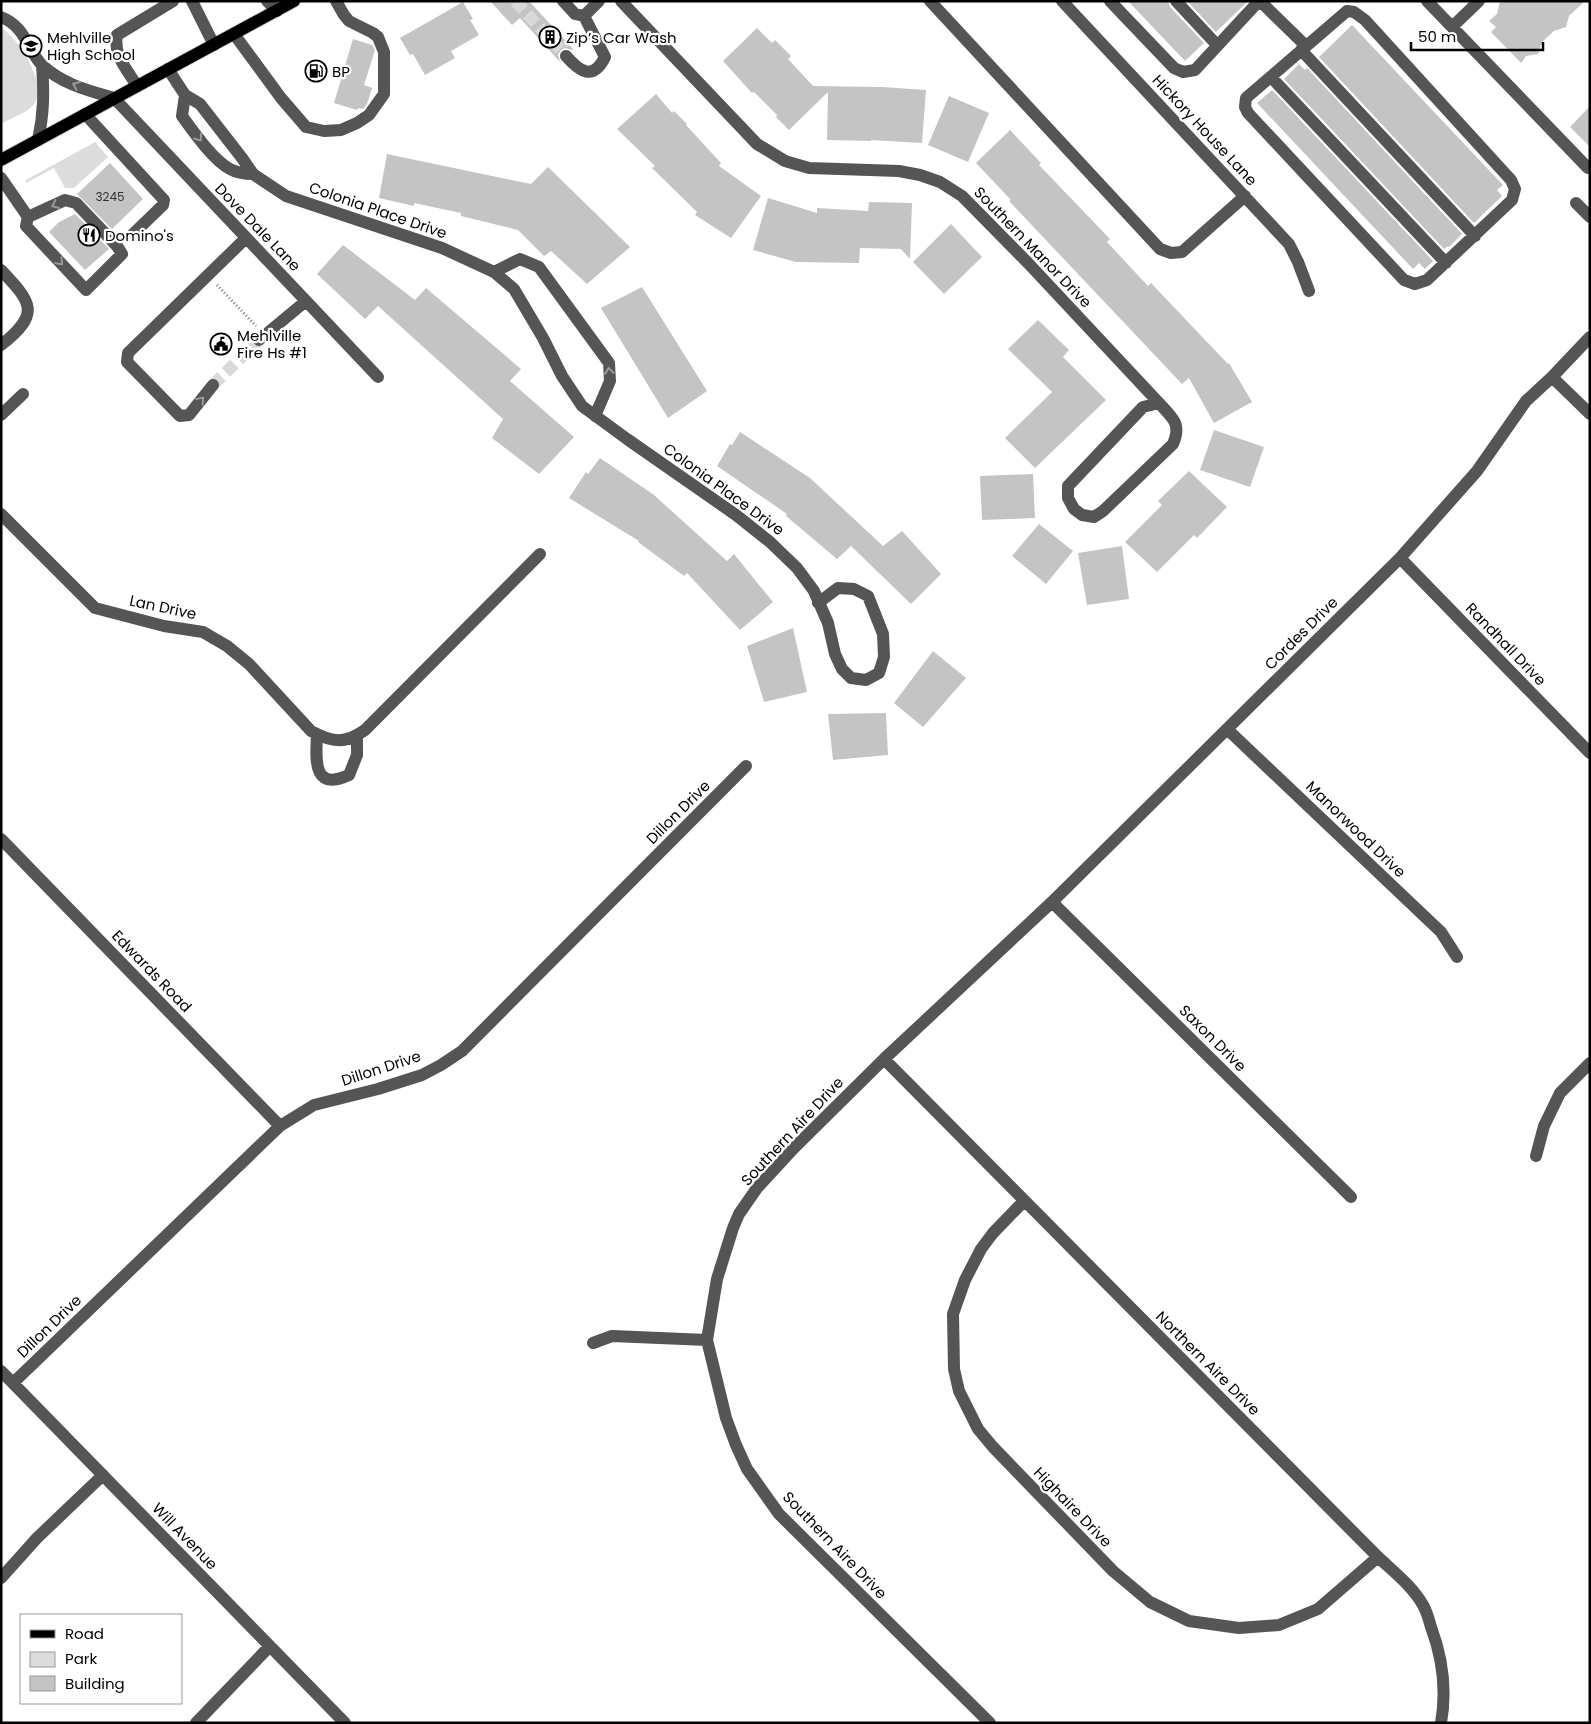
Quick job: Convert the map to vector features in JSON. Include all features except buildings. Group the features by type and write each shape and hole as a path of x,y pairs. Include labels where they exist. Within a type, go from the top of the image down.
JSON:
{"main road":[{"path":"1,160 294,1"}],"street":[{"path":"137,86 117,54 117,35 173,1"},
{"path":"192,1 214,45"},
{"path":"268,1 276,11"},
{"path":"234,34 281,98 306,127 324,131 341,130 369,115 384,94 384,52 378,37 349,21 336,1"},
{"path":"563,1 574,14 584,16"},
{"path":"584,16 599,1"},
{"name":"Southern Manor Drive","path":"621,1 757,144 784,161 809,168 899,171 920,175 940,182 962,196 1159,402 1177,425 1177,435 1173,444 1103,512 1094,517 1082,515 1074,510 1068,498 1068,486 1143,407 1159,402"},
{"path":"930,1 1160,249 1171,253 1182,252 1245,196"},
{"name":"Hickory House Lane","path":"1062,1 1289,244 1309,291"},
{"path":"1110,1 1174,68 1183,72 1195,70 1260,1 1475,236"},
{"path":"1176,1 1217,45"},
{"path":"1427,1 1588,168"},
{"path":"1452,27 1479,1"},
{"path":"1347,11 1354,12 1365,20 1511,180 1515,189 1512,200 1427,280 1415,284 1404,280 1248,113 1245,107 1246,98 1271,77 1347,11"},
{"path":"566,56 582,71 591,72 599,68 604,57 584,16"},
{"path":"1,17 23,33 42,65 55,75 78,87 114,98"},
{"path":"38,140 43,115 42,65"},
{"name":"Colonia Place Drive","path":"168,70 185,95 200,104 253,174 286,196 442,248 494,272 514,289 543,338 562,376 582,406 728,509 770,542 797,568 814,591 818,603 828,623 842,670 851,678 866,680 879,673 884,657 883,634 868,596 854,589 838,588 818,603"},
{"path":"1271,77 1446,263"},
{"name":"Colonia Place Drive","path":"185,95 182,116 204,146 228,169 240,174 253,174"},
{"name":"Dove Dale Lane","path":"114,98 378,377"},
{"path":"85,114 164,200 163,205 132,235"},
{"path":"1,178 27,222 86,290 122,254 117,246 76,203 65,200 27,222"},
{"path":"1576,202 1590,217"},
{"path":"214,386 189,415 180,416 127,362 128,353 246,238"},
{"path":"494,272 520,259 539,267 609,363 610,381 595,416"},
{"path":"1,270 23,294 29,306 21,327 1,345"},
{"path":"266,335 306,301"},
{"name":"Cordes Drive","path":"1015,936 1052,902 1400,558 1477,471 1526,401 1590,337"},
{"path":"1552,377 1590,414"},
{"path":"1,415 23,394"},
{"name":"Lan Drive","path":"1,514 95,608 164,626 203,632 226,646 249,664 311,731 324,738 341,742 356,736"},
{"path":"317,734 315,758 317,770 325,778 338,780 349,775 357,755 356,736 365,730 540,554"},
{"name":"Randhall Drive","path":"1400,558 1590,753"},
{"name":"Manorwood Drive","path":"1227,729 1441,932 1457,957"},
{"name":"Dillon Drive","path":"13,1383 280,1126 314,1105 378,1089 422,1075 462,1051 746,766"},
{"name":"Edwards Road","path":"1,839 280,1126"},
{"name":"Saxon Drive","path":"1052,902 1351,1197"},
{"name":"Southern Aire Drive","path":"990,1723 779,1514 747,1469 736,1445 726,1418 707,1340 717,1280 728,1242 740,1214 757,1188 794,1148 884,1059 1015,936"},
{"name":"Northern Aire Drive","path":"884,1059 1408,1585 1423,1606 1440,1652 1443,1676 1443,1712 1441,1723"},
{"path":"1536,1156 1544,1126 1560,1094 1590,1063"},
{"name":"Highaire Drive","path":"1024,1201 993,1233 981,1249 958,1297 953,1314 954,1368 959,1391 978,1429 993,1447 1113,1571 1150,1602 1189,1621 1240,1628 1279,1625 1318,1609 1378,1557"},
{"path":"593,1343 612,1336 707,1340"},
{"name":"Will Avenue","path":"1,1371 345,1723"},
{"path":"1,1578 37,1538 103,1476"},
{"path":"196,1723 270,1646"}],"path":[{"path":"208,275 266,335"}],"green space":[{"path":"1,28 8,33 23,51 34,73 38,85 38,95 32,107 1,124"},
{"path":"95,142 108,157 74,188 65,188 54,168 26,183 26,180"}],"tunnel":[{"path":"515,1 566,56"},
{"path":"213,385 259,340"}],"place":[{"name":"Zip’s Car Wash","path":"550,37"},
{"name":"Mehlville High School","path":"31,46"},
{"name":"BP","path":"316,71"},
{"name":"Domino's","path":"89,235"},
{"name":"Mehlville Fire Hs #1","path":"221,344"}]}
